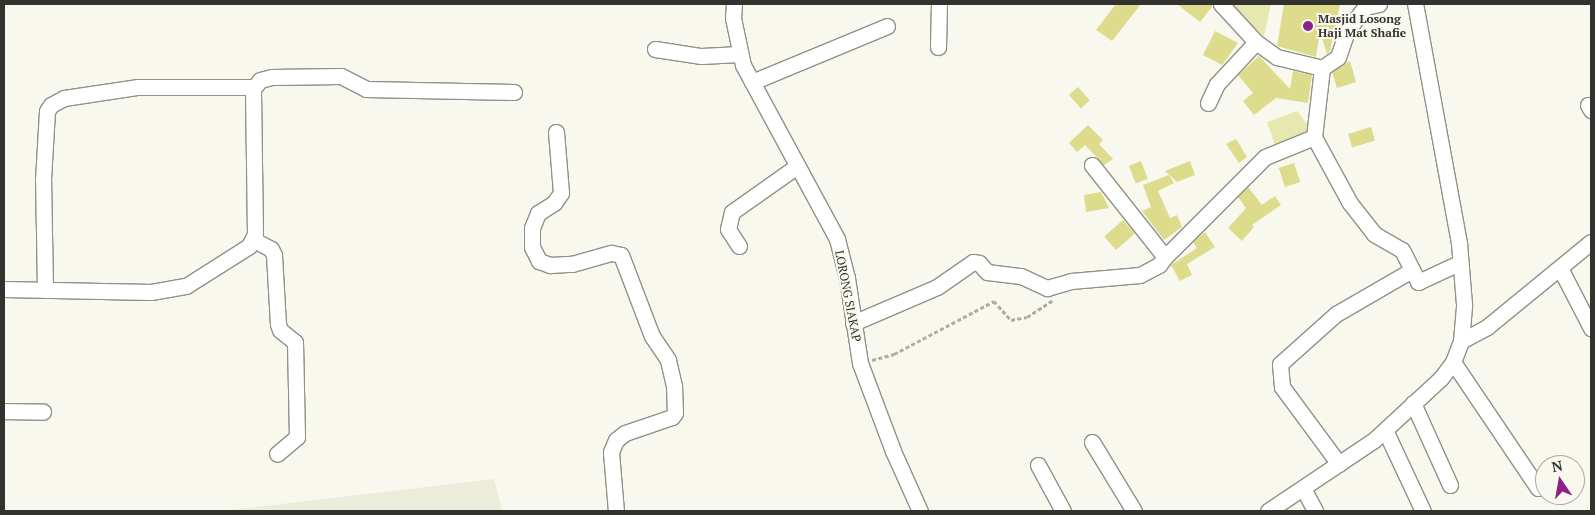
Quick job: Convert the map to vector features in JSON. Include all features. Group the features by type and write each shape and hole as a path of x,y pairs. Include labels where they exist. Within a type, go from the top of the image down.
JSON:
{"street":[{"name":"LORONG SIAKAP","path":"734,4 733,18 740,54 752,82 837,239 860,363 893,451 920,511"},
{"path":"938,47 939,4"},
{"path":"1221,4 1256,42 1277,57 1322,68 1338,58 1347,31 1365,7 1379,4"},
{"path":"1268,511 1339,464 1385,430 1453,362 1461,341 1464,304 1461,262 1415,4"},
{"path":"752,82 887,26"},
{"path":"1208,103 1217,84 1256,42"},
{"path":"655,49 701,56 740,54"},
{"path":"1322,68 1314,137 1350,203 1374,234 1402,250 1418,282 1461,262"},
{"path":"254,240 254,87 260,80 272,77 341,76 366,89 514,92"},
{"path":"45,290 43,174 47,111 51,105 64,98 138,87 254,87"},
{"path":"556,132 561,194 554,203 538,213 532,228 532,247 539,260 550,265 572,264 611,253 621,255 652,336 668,360 674,385 675,413 672,417 625,433 616,440 611,452 616,511"},
{"path":"853,323 937,287 973,262 978,263 987,272 1021,276 1047,288 1071,281 1140,275 1159,266 1165,256 1265,157 1314,137"},
{"path":"1092,165 1165,256"},
{"path":"739,246 728,229 732,212 797,166"},
{"path":"4,289 151,292 186,286 254,240"},
{"path":"254,240 271,249 274,255 280,330 296,342 297,437 277,454"},
{"path":"1461,341 1487,327 1591,242"},
{"path":"1560,268 1591,328"},
{"path":"1339,464 1282,387 1280,364 1336,314 1412,270"},
{"path":"1453,362 1535,484"},
{"path":"1414,403 1450,485"},
{"path":"4,411 43,412"},
{"path":"1385,430 1423,511"},
{"path":"1092,442 1134,511"},
{"path":"1038,466 1063,511"},
{"path":"1303,488 1315,511"}],"path":[{"path":"860,363 894,354 994,301 1011,320 1027,317 1057,298"}],"shaded area":[{"path":"494,479 502,511 223,511"}],"green space":[{"path":"1224,4 1271,4 1264,36"},
{"path":"1297,111 1311,129 1302,138 1276,148 1267,122"}],"building":[{"path":"1116,4 1141,4 1112,41 1096,30"},
{"path":"1177,4 1212,4 1212,7 1200,22"},
{"name":"Masjid Losong Haji Mat Shafie","path":"1284,4 1340,4 1330,51 1327,54 1320,32 1316,57 1277,46"},
{"path":"1215,31 1238,43 1222,65 1203,55"},
{"path":"1259,56 1290,89 1293,71 1312,75 1308,103 1276,98 1254,115 1243,101 1253,93 1238,75"},
{"path":"1350,61 1356,82 1337,88 1332,72"},
{"path":"1078,87 1090,101 1081,108 1069,95"},
{"path":"1088,125 1103,140 1099,144 1113,159 1104,165 1085,145 1077,152 1069,143"},
{"path":"1371,127 1375,140 1352,147 1348,134"},
{"path":"1236,139 1247,157 1239,163 1226,144"},
{"path":"1141,161 1148,179 1136,183 1129,166"},
{"path":"1190,161 1195,175 1177,182 1165,171"},
{"path":"1294,163 1300,182 1285,187 1279,168"},
{"path":"1169,175 1174,183 1158,191 1170,218 1177,215 1182,227 1164,240 1142,211 1151,207 1143,185"},
{"path":"1248,187 1262,205 1275,196 1281,205 1252,225 1254,227 1242,241 1228,228 1246,208 1238,197"},
{"path":"1101,192 1109,208 1086,212 1084,195"},
{"path":"1123,220 1135,234 1116,250 1104,236"},
{"path":"1205,232 1215,247 1187,264 1192,275 1180,281 1171,265 1197,248 1193,242"}],"place":[{"name":"Masjid Losong Haji Mat Shafie","path":"1308,26"}]}
